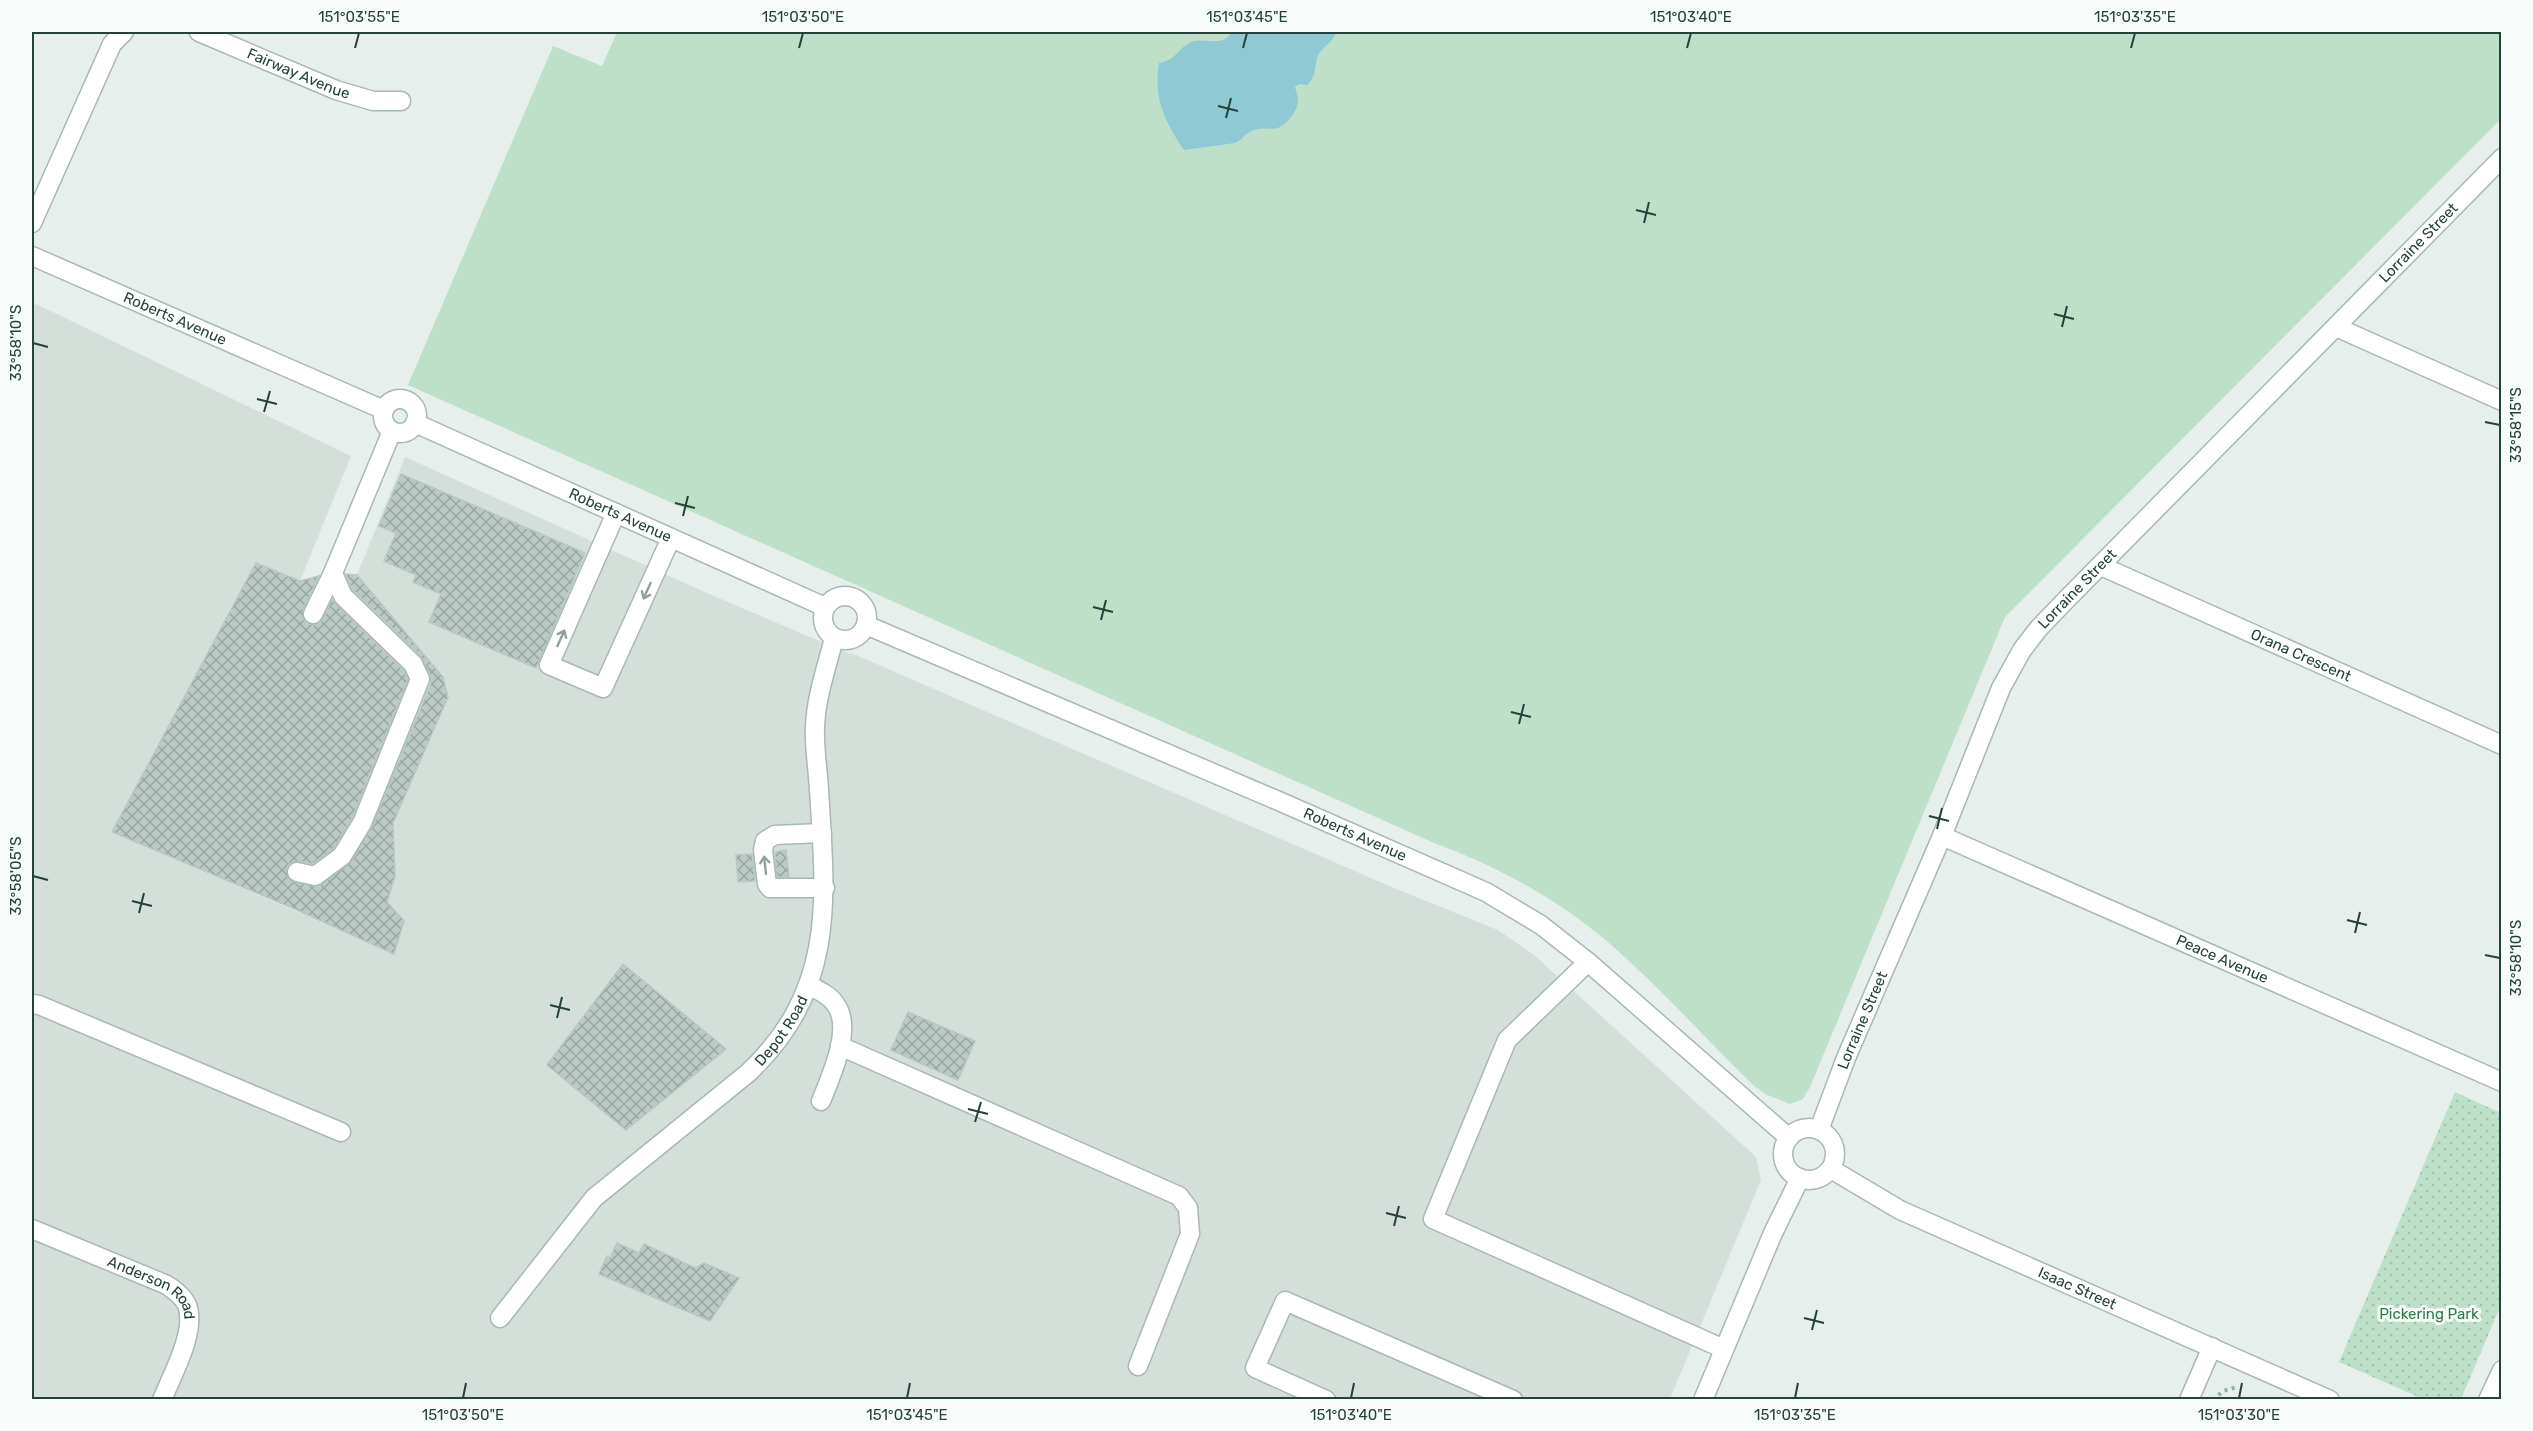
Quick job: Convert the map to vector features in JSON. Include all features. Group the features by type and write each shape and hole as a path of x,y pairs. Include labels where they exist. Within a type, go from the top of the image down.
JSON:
{"street":[{"path":"32,223 112,44 124,32"},
{"name":"Fairway Avenue","path":"199,32 336,90 373,101 401,101"},
{"name":"Lorraine Street","path":"1819,1130 1846,1058 1942,836 1992,709 2022,650 2039,628 2502,158"},
{"name":"Roberts Avenue","path":"32,256 384,410"},
{"path":"2336,327 2502,401"},
{"path":"394,400 409,402 417,413 415,423 405,432 392,431 384,422 384,410 394,400"},
{"name":"Roberts Avenue","path":"415,423 825,607"},
{"path":"312,614 333,573 392,431"},
{"path":"616,513 549,665 603,688 671,538"},
{"name":"Orana Crescent","path":"2101,566 2502,745"},
{"path":"297,872 315,876 342,856 362,823 420,679 413,664 343,596 333,573"},
{"path":"850,596 857,599 866,611 866,625 857,637 849,640 834,638 822,621 825,607 836,597 850,596"},
{"name":"Roberts Avenue","path":"866,625 1486,892 1541,925 1588,962 1789,1138"},
{"name":"Depot Road","path":"500,1318 594,1198 766,1056 796,1012 809,985 822,923 825,888 815,724 834,638"},
{"path":"822,833 775,835 765,841 763,850 767,884 770,888 825,888"},
{"name":"Peace Avenue","path":"1942,836 2502,1082"},
{"path":"1588,962 1507,1040 1433,1219 1724,1349"},
{"path":"809,985 829,996 840,1011 838,1058 822,1101"},
{"path":"32,1004 341,1132"},
{"path":"840,1046 1179,1196 1188,1208 1191,1234 1138,1366"},
{"path":"1802,1129 1819,1130 1831,1140 1834,1146 1835,1154 1830,1169 1820,1178 1800,1178 1787,1168 1784,1161 1783,1153 1789,1138 1802,1129"},
{"name":"Isaac Street","path":"1830,1169 1900,1210 2330,1400"},
{"path":"1703,1400 1773,1233 1800,1178"},
{"name":"Anderson Road","path":"32,1229 167,1285 183,1299 189,1316 188,1335 162,1400"},
{"path":"1326,1400 1256,1368 1285,1301 1513,1400"},
{"path":"2189,1400 2212,1347"},
{"path":"2488,1400 2502,1370"}],"path":[{"path":"2212,1400 2223,1390 2237,1387"}],"shaded area":[{"path":"32,302 351,456 300,581 256,563 112,832 395,954 404,921 387,902 395,875 393,823 448,697 443,677 357,575 405,457 707,593 1394,888 1498,930 1534,955 1756,1157 1761,1180 1670,1399 32,1399"}],"green space":[{"path":"617,32 2501,32 2501,119 2005,617 1810,1087 1803,1099 1790,1104 1765,1094 1753,1085 1653,983 1598,934 1554,902 1507,875 408,385 553,46 602,66"},
{"name":"Pickering Park","path":"2455,1092 2501,1113 2501,1305 2461,1399 2423,1399 2339,1362"}],"water":[{"path":"1232,32 1336,32 1319,54 1310,82 1307,85 1299,84 1295,87 1298,105 1285,124 1278,128 1254,130 1235,143 1184,150 1171,130 1159,99 1159,63 1170,59 1191,42 1224,40"}],"building":[{"path":"401,474 585,553 536,668 429,622 441,594 413,582 416,575 384,561 396,533 379,526"},
{"path":"256,563 300,581 319,576 303,610 304,621 313,625 320,623 332,600 404,671 408,679 352,818 334,848 312,864 299,861 289,864 286,870 290,881 318,887 351,862 372,827 431,683 430,675 421,656 352,589 346,574 357,575 443,677 448,697 393,823 395,876 387,902 404,921 394,954 290,907 112,832"},
{"path":"786,850 789,877 777,877 775,852"},
{"path":"752,854 755,881 738,882 736,855"},
{"path":"623,964 726,1049 626,1130 547,1065"},
{"path":"908,1012 975,1041 958,1080 891,1050"},
{"path":"617,1243 639,1253 644,1244 695,1268 704,1263 739,1278 710,1321 599,1274 607,1256 610,1258"}]}
